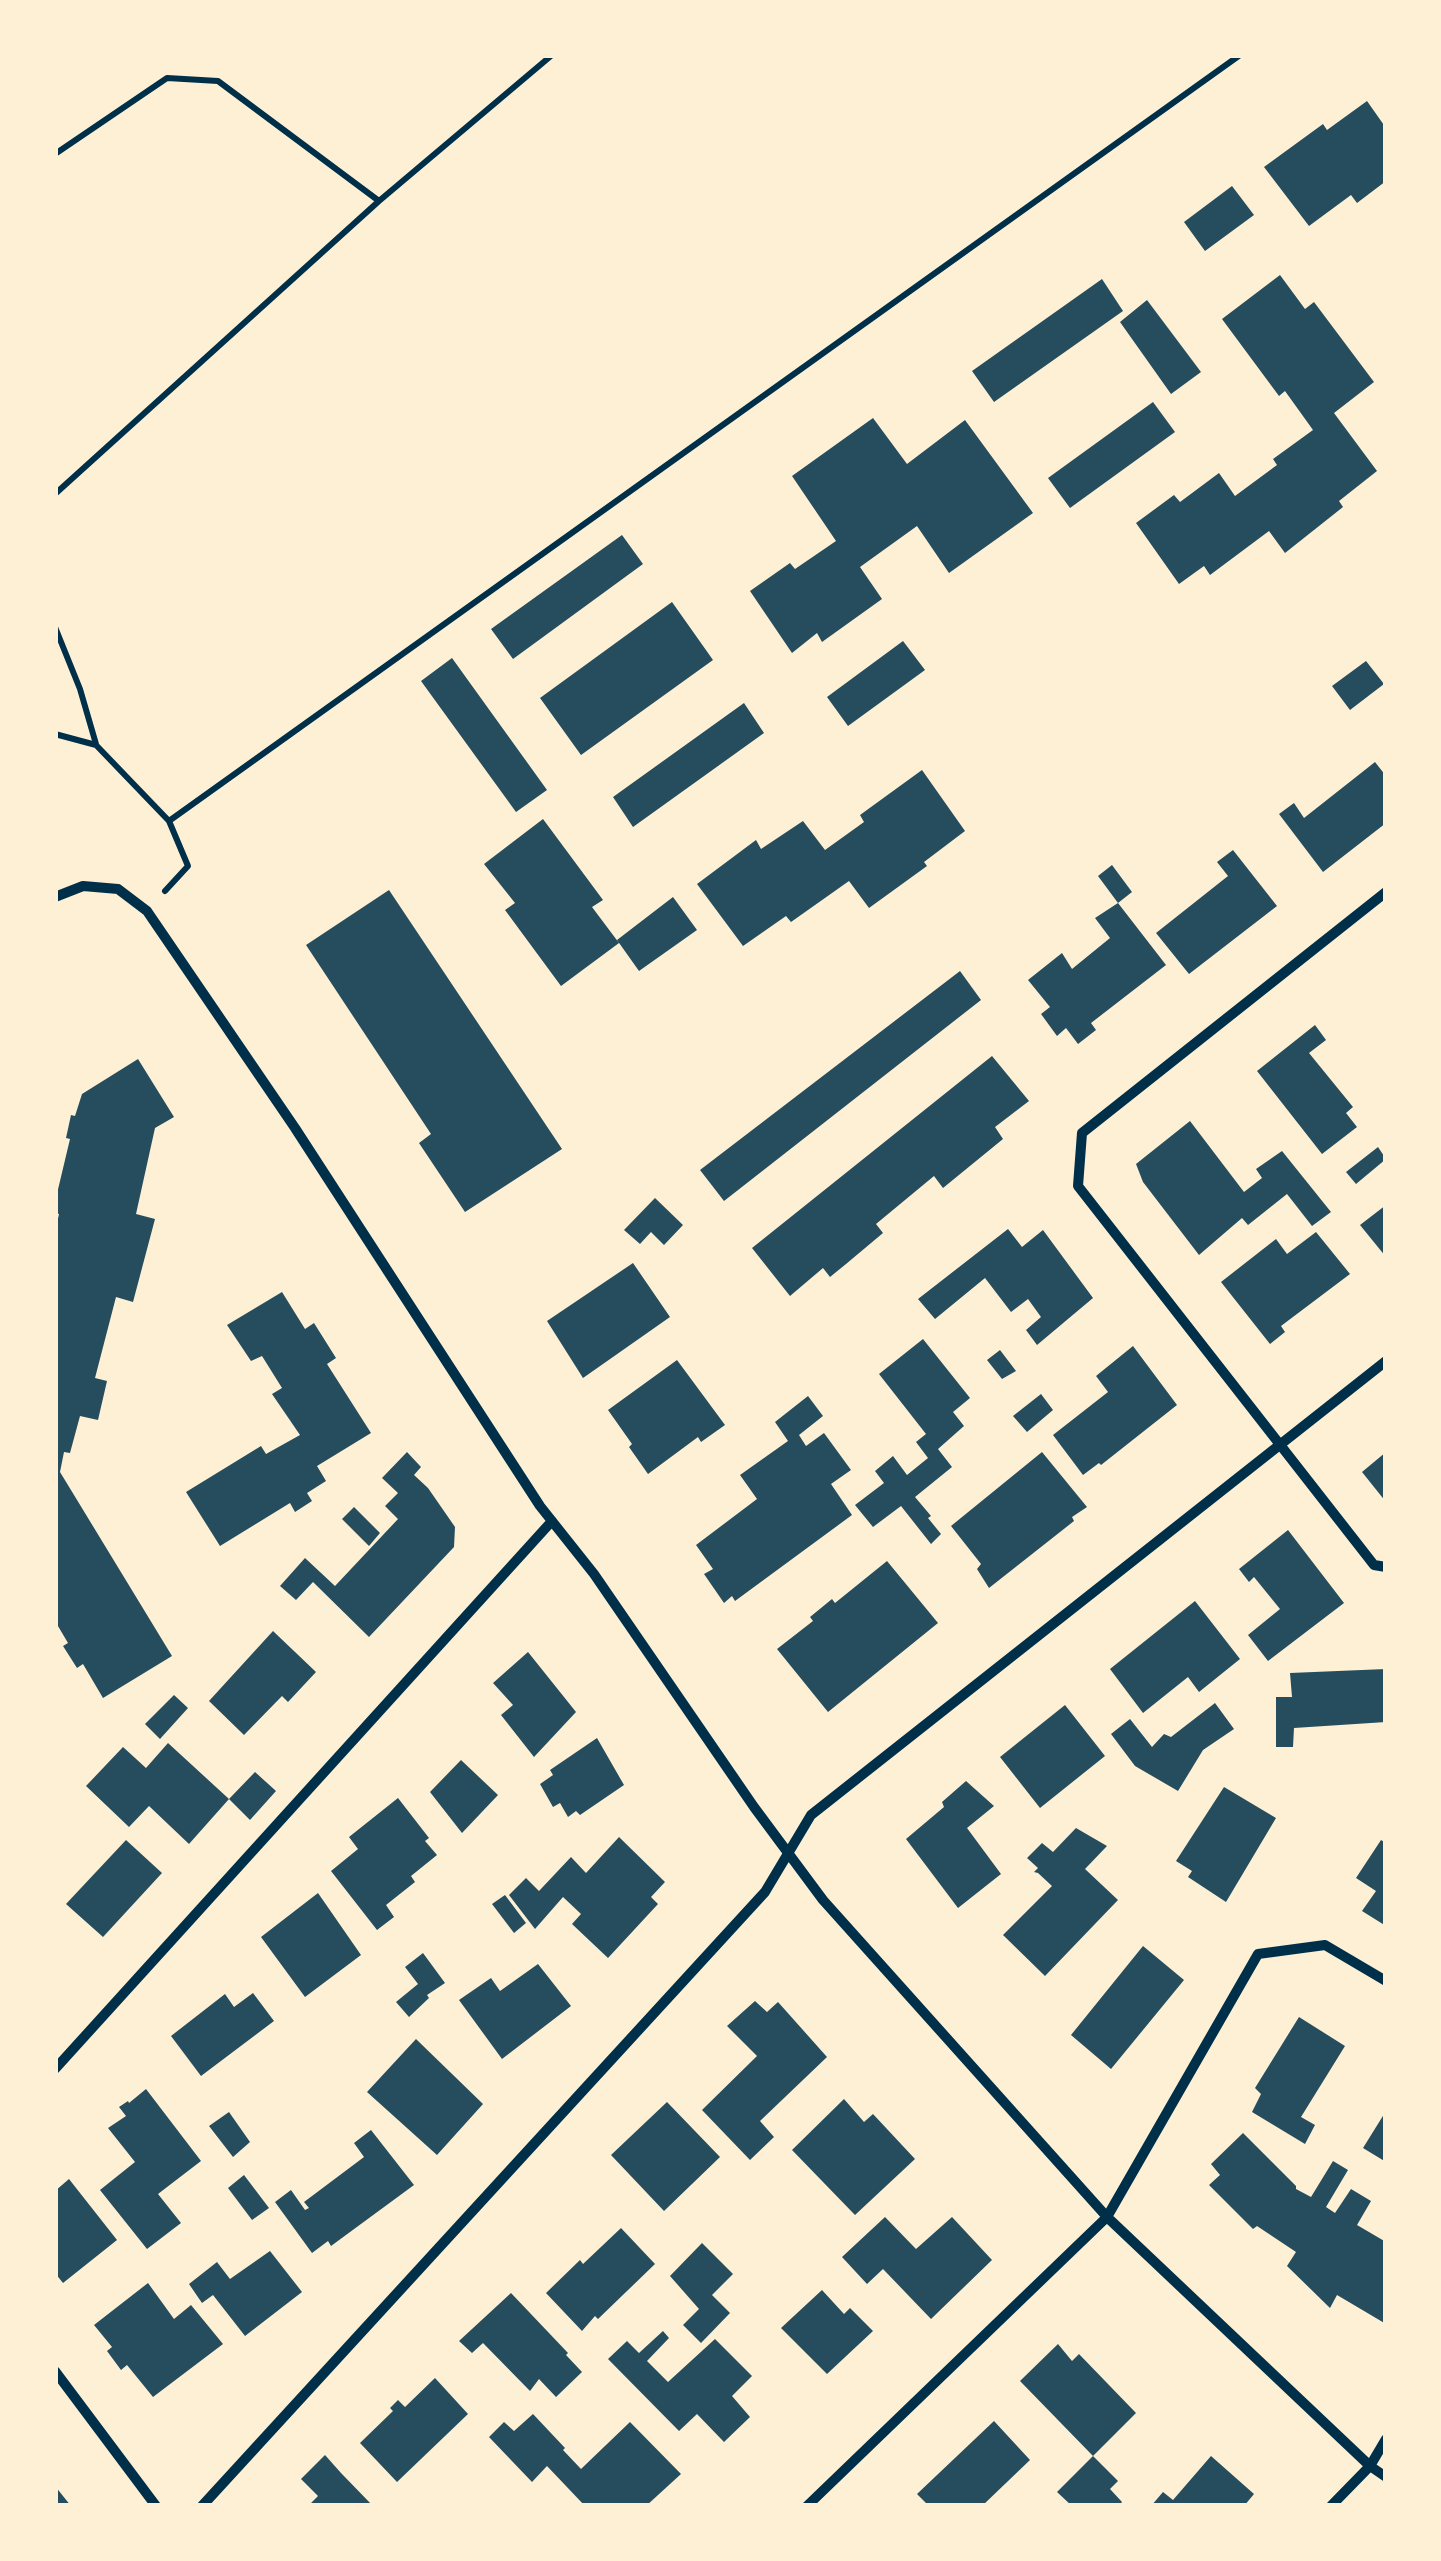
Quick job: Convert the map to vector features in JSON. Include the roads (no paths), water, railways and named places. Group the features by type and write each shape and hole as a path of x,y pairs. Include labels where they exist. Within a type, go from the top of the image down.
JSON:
{"street":[{"path":"55,897 83,886 118,890 148,911 552,1521 594,1574 823,1900 1107,2217 1386,2478"},
{"path":"1386,892 1082,1132 1078,1186 1374,1565 1386,1567"},
{"path":"208,2504 765,1892 811,1815 1386,1361"},
{"path":"55,2069 552,1521"},
{"path":"807,2506 1107,2217 1258,1954 1325,1944 1386,1981"},
{"path":"55,2371 156,2506"},
{"path":"1331,2506 1370,2466 1386,2439"}]}
